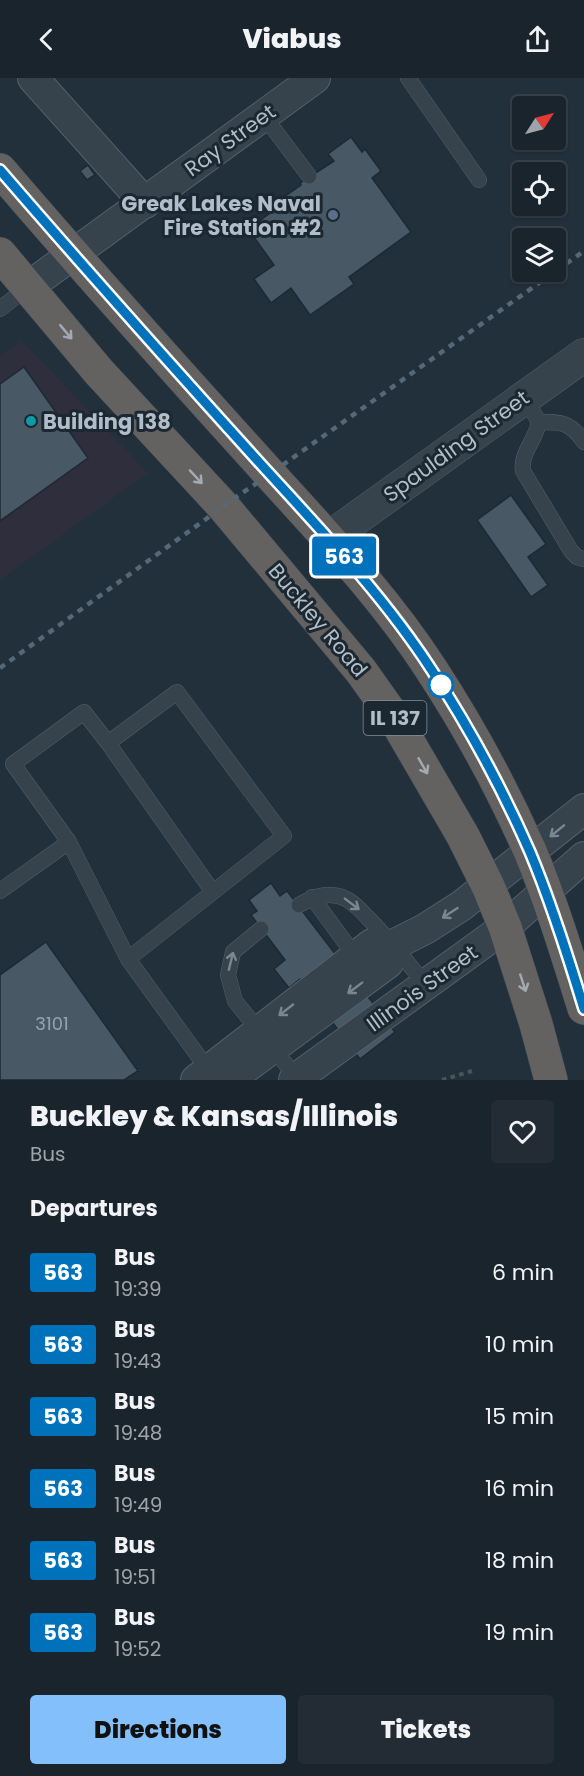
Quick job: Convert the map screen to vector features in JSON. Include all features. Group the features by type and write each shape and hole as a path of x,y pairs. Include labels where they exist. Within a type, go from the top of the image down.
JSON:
{"highway":[{"name":"IL 137","path":"0,170 247,449 329,538 396,620 430,668 477,744 509,805 545,891 584,1008"},
{"name":"Buckley Road","path":"0,254 99,372 223,506 361,671 395,718 463,836 488,886 505,927 551,1080"}],"street":[{"path":"33,78 144,203"},
{"name":"Ray Street","path":"28,287 315,78"},
{"name":"Spaulding Street","path":"329,538 531,410 584,355"},
{"name":"Illinois Street","path":"267,1039 355,956 372,944 393,945 425,929 461,906 584,809"},
{"name":"Illinois Street","path":"296,1079 505,927 584,857"},
{"name":"Illinois Street","path":"212,1078 267,1039 388,963 393,945"}],"lane":[{"path":"408,78 479,180"},
{"path":"264,116 309,177"},
{"path":"0,309 28,287"},
{"path":"531,410 562,422 575,430 584,442"},
{"path":"531,410 537,431 524,455 523,471 571,551 577,557 584,559"},
{"path":"108,743 177,692 284,837 128,959"},
{"path":"212,1078 128,959 69,842 13,764 84,712 213,892"},
{"path":"0,891 69,842"},
{"path":"298,905 312,897 328,895 344,898 356,905 426,985"},
{"path":"312,897 355,956"},
{"path":"261,929 233,952 228,975 236,1001 296,1079"}],"path":[{"path":"442,1080 472,1071"}],"shaded area":[{"path":"21,341 148,473 0,580 0,356"}],"building":[{"name":"Greak Lakes Naval Fire Station #2","path":"351,137 362,152 365,149 381,171 372,178 411,232 349,277 354,284 310,315 291,288 271,303 254,279 274,265 248,229 287,201 284,197 301,185 300,183 334,161 328,154"},
{"path":"88,165 95,175 87,180 80,171"},
{"name":"Building 138","path":"24,367 88,458 0,521 0,384"},
{"path":"511,495 546,544 528,557 548,585 531,597 477,520"},
{"path":"271,883 280,896 287,891 395,1032 360,1059 300,979 289,988 274,969 285,960 251,915 257,911 249,900"},
{"path":"46,942 138,1071 124,1080 0,1080 0,975"}],"railway":[{"path":"0,668 223,506 584,251"}],"bus line":[{"name":"563","path":"0,170 103,289 329,538 396,620 430,668 477,744 509,805 545,891 584,1009"}],"place":[{"name":"Greak Lakes Naval Fire Station #2","path":"333,215"},
{"name":"Building 138","path":"31,421"}]}
